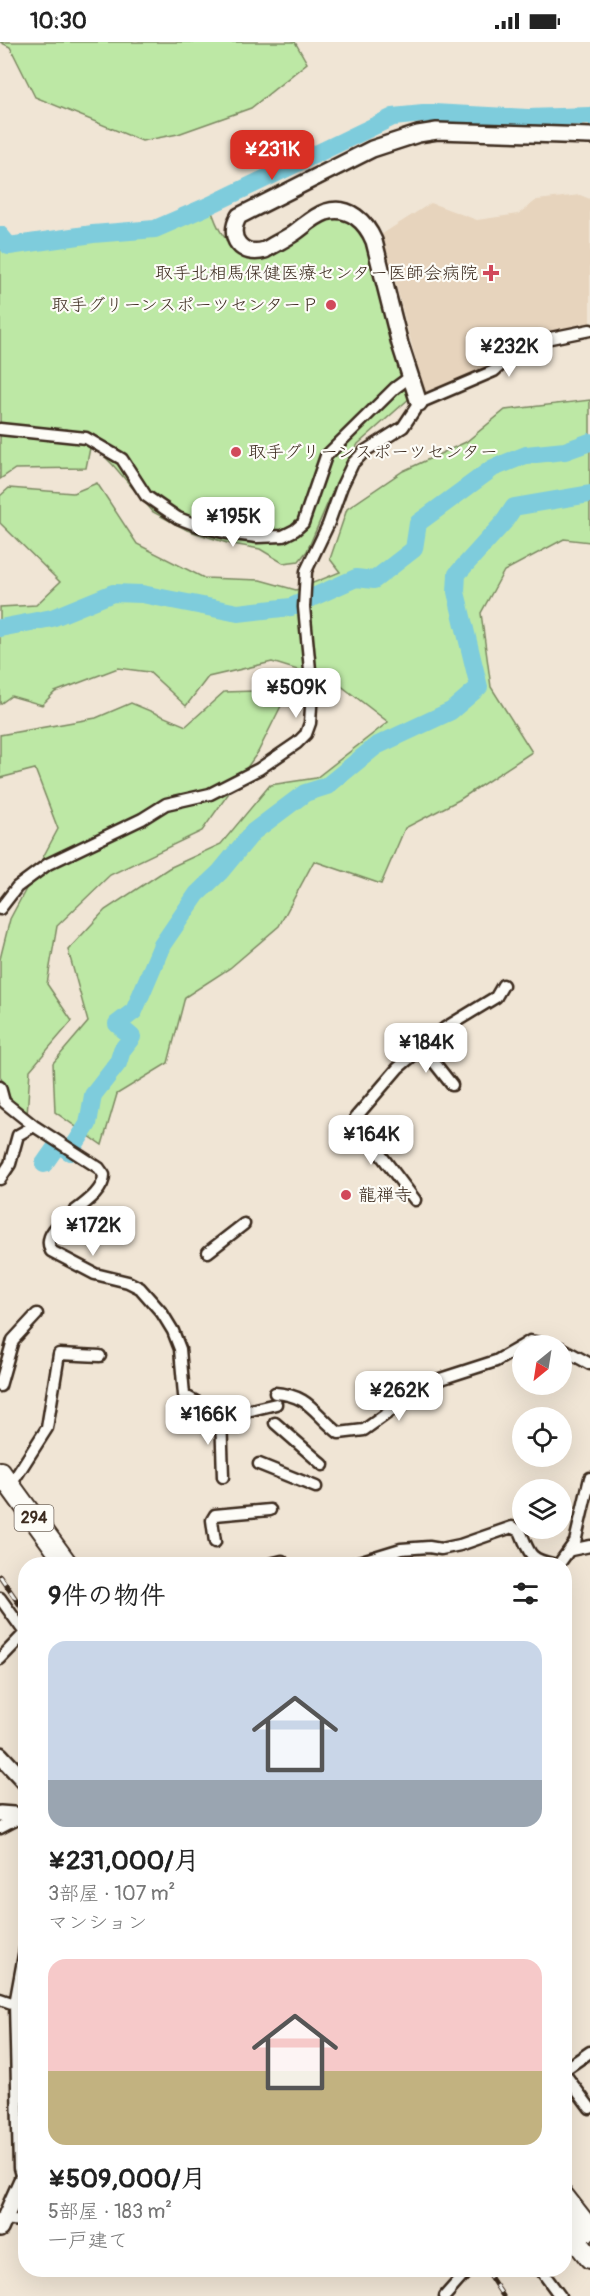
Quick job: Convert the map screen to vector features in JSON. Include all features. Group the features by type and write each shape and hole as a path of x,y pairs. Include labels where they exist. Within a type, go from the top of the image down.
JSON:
{"highway":[{"name":"294","path":"5,1479 62,1557"},
{"path":"572,2208 590,2230"},
{"path":"572,2235 590,2258"}],"street":[{"path":"419,403 374,241 362,221 340,210 327,212 265,250 254,254 248,252 237,242 234,234 239,216 372,149 418,134 437,131 590,136"},
{"path":"0,909 17,887 48,864 142,819 166,804 210,794 259,769 297,743 306,734 310,723 312,691 304,607 306,571 328,525 353,463 365,450 403,427 419,403 494,371 526,343 590,330"},
{"path":"0,429 86,438 122,459 146,496 178,518 227,533 257,537 283,536 303,523 326,456 395,388 410,377"},
{"path":"415,1200 371,1142 356,1117 398,1068 445,1028 496,997 503,985"},
{"path":"422,1047 452,1085"},
{"path":"0,1087 4,1102 34,1126 99,1168 104,1175 103,1185 99,1191 87,1204 67,1216 53,1233 50,1242 51,1251 95,1274 129,1282 140,1288 162,1313 173,1331 181,1357 184,1395 221,1414 236,1415 292,1394 310,1405 339,1433 350,1433 373,1425 431,1382 496,1361 512,1352"},
{"path":"0,1179 10,1164 18,1135 34,1126"},
{"path":"208,1252 244,1224"},
{"path":"0,1386 13,1340 36,1314"},
{"path":"5,1479 47,1428 59,1354 100,1356"},
{"path":"572,1354 590,1364"},
{"path":"221,1414 223,1477"},
{"path":"275,1423 323,1465"},
{"path":"260,1464 316,1487"},
{"path":"565,1557 571,1550 580,1526 590,1478"},
{"path":"215,1542 212,1520 215,1515 270,1510"},
{"path":"374,1557 400,1549 429,1547 441,1549 460,1545 512,1527 520,1531 532,1557"},
{"path":"571,1550 590,1546"},
{"path":"0,1598 18,1622"},
{"path":"0,1659 18,1640"},
{"path":"0,1755 18,1774"},
{"path":"0,1814 18,1816"},
{"path":"0,1828 18,1819"},
{"path":"0,1998 18,2005"},
{"path":"572,2066 590,2052"},
{"path":"572,2083 590,2108"},
{"path":"18,2187 1,2222 18,2222"},
{"path":"444,2295 461,2277"},
{"path":"546,2277 560,2296"}],"shaded area":[{"name":"取手北相馬保健医療センター医師会病院","path":"580,195 590,199 590,334 527,350 433,390 424,391 387,251 382,252 379,236 431,203 477,220 518,214 537,200"}],"green space":[{"path":"0,42 295,42 307,63 251,108 178,134 142,141 35,97 10,47"},
{"name":"取手グリーンスポーツセンター","path":"209,203 222,235 248,258 297,237 329,218 341,217 352,221 368,241 411,397 358,444 335,486 307,551 299,561 283,563 260,549 227,543 187,530 153,512 91,443 86,468 15,469 0,479 0,245 147,230"},
{"path":"590,400 590,542 564,539 504,571 481,613 491,687 532,752 459,800 405,828 381,884 314,861 279,926 230,968 185,997 168,1063 117,1094 102,1145 55,1112 53,1063 88,1022 68,950 105,910 169,868 221,844 270,785 316,778 388,722 336,682 272,662 208,677 186,706 149,672 118,668 55,692 42,705 11,696 0,704 0,607 36,605 60,582 0,523 0,496 9,488 73,493 97,483 137,544 204,578 260,580 296,590 340,572 330,559 347,509 403,471 466,442 505,410"},
{"path":"289,690 258,752 202,831 110,875 57,926 47,984 72,1021 30,1070 26,1132 0,1076 0,959 10,919 58,829 35,769 0,778 0,735 96,718 131,703 186,726 224,692"}],"waterway":[{"path":"0,235 9,246 93,234 155,229 393,117 433,113 528,118 590,116"},
{"path":"0,628 52,618 113,593 142,594 238,613 291,607 356,578 374,580 414,549 418,523 493,468 526,455 565,451 590,442"},
{"path":"44,1164 58,1144 70,1152 88,1124 93,1095 118,1063 122,1050 132,1037 117,1024 134,1011 162,945 197,894 220,872 253,832 305,793 327,786 376,746 451,711 479,687 456,592 457,574 504,522 514,507 590,494"}],"railway":[{"path":"0,1576 18,1602"},
{"path":"491,2277 503,2296"}],"place":[{"name":"取手北相馬保健医療センター医師会病院","path":"491,273"},
{"name":"取手グリーンスポーツセンターＰ","path":"331,305"},
{"name":"取手グリーンスポーツセンター","path":"236,452"},
{"name":"龍禅寺","path":"346,1195"}]}
